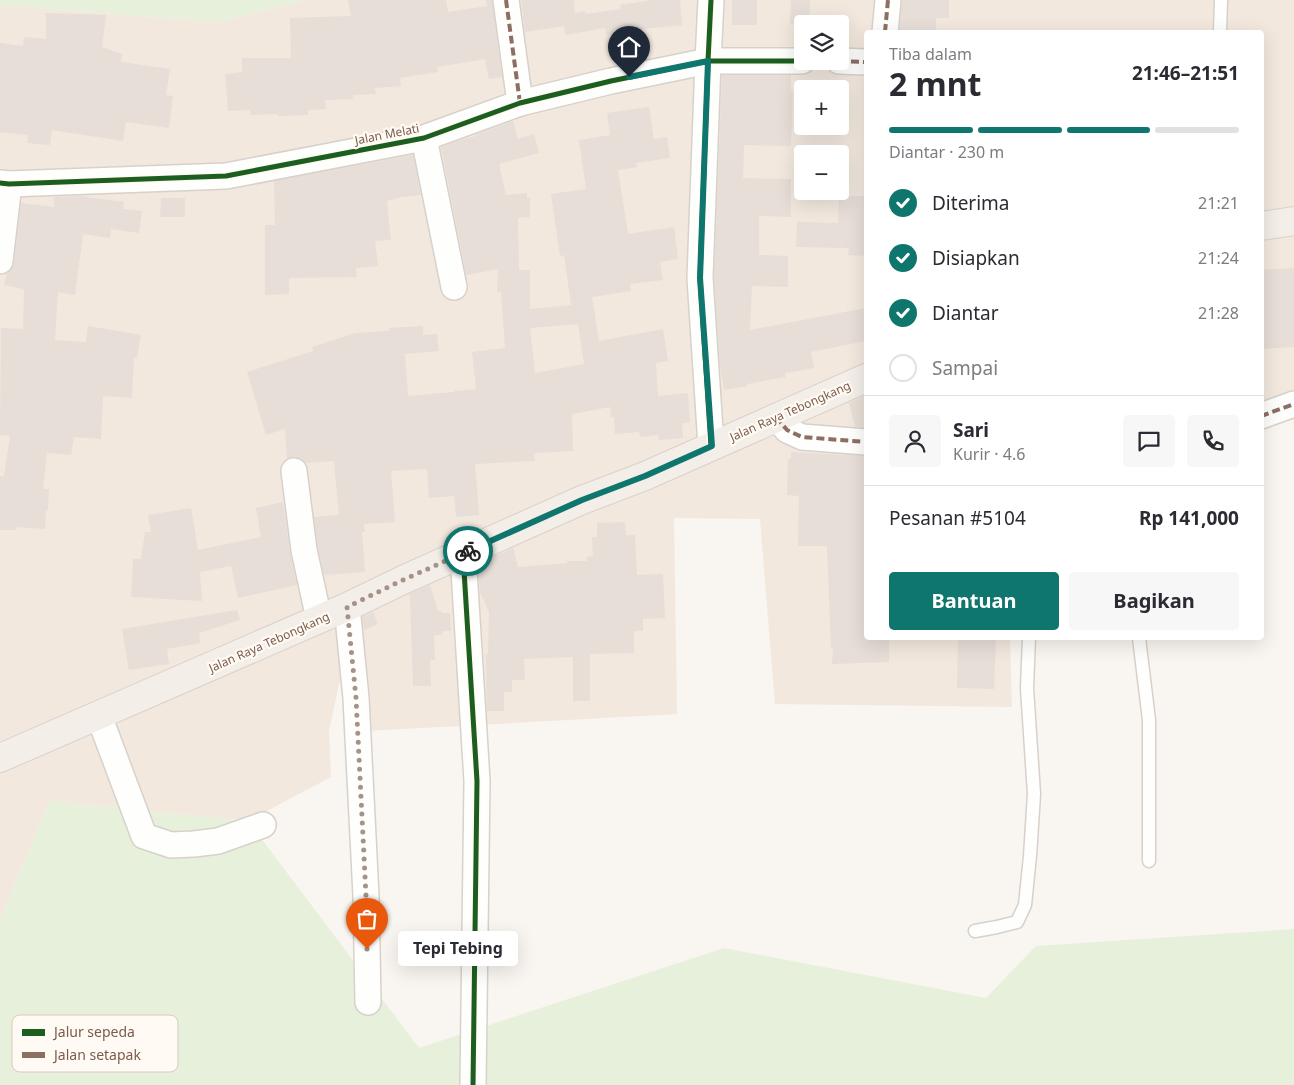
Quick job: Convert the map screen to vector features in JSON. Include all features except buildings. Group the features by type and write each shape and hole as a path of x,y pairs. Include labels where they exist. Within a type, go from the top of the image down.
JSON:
{"main road":[{"path":"1264,226 1294,221"},
{"name":"Jalan Raya Tebongkang","path":"0,758 319,620 405,579 573,504 645,476 864,379"}],"street":[{"path":"506,0 520,104"},
{"path":"711,0 700,278 712,446"},
{"path":"885,30 888,0"},
{"name":"Jalan Melati","path":"5,184 226,176 424,138 520,104 611,81 708,61 794,61"},
{"path":"849,61 864,62"},
{"path":"424,138 454,287"},
{"path":"0,261 5,184"},
{"path":"1264,415 1294,404"},
{"path":"776,417 787,430 802,437 864,442"},
{"path":"294,471 304,550 319,620"},
{"path":"463,554 477,781 473,1085"},
{"path":"347,607 358,726 366,896 368,1002"},
{"path":"99,716 144,836 170,845 194,844 218,841 263,825"}],"lane":[{"path":"1220,30 1221,0"},
{"path":"975,931 1017,922 1025,905 1034,794 1027,688 1029,640"},
{"path":"1138,640 1149,720 1150,861"}],"shaded area":[{"path":"307,0 1294,0 1294,413 1264,422 1264,30 864,30 864,640 1010,640 1012,707 775,704 760,519 674,518 677,714 366,731 345,656 329,731 331,777 248,821 50,801 0,920 0,5 217,22"}],"green space":[{"path":"0,0 307,0 217,22 0,5"},
{"path":"50,801 248,821 419,1048 724,948 986,998 1036,946 1294,929 1294,1085 0,1085 0,920"}],"marked path":[{"path":"506,0 520,103"},
{"path":"885,30 888,0"},
{"path":"849,61 864,62"},
{"path":"1264,415 1294,404"},
{"path":"776,417 787,430 802,437 864,442"}],"cycle path":[{"path":"0,183 226,176 424,138 520,103 611,81 708,61 711,0"},
{"path":"711,446 700,278 708,61 794,61"},
{"path":"463,554 477,781 473,1085"}],"way so far":[{"path":"367,949 356,698 347,607 468,551"}],"place":[{"name":"Tepi Tebing","path":"367,949"}],"route":[{"path":"468,551 582,500 645,476 712,446 700,278 708,61 629,77"}]}
